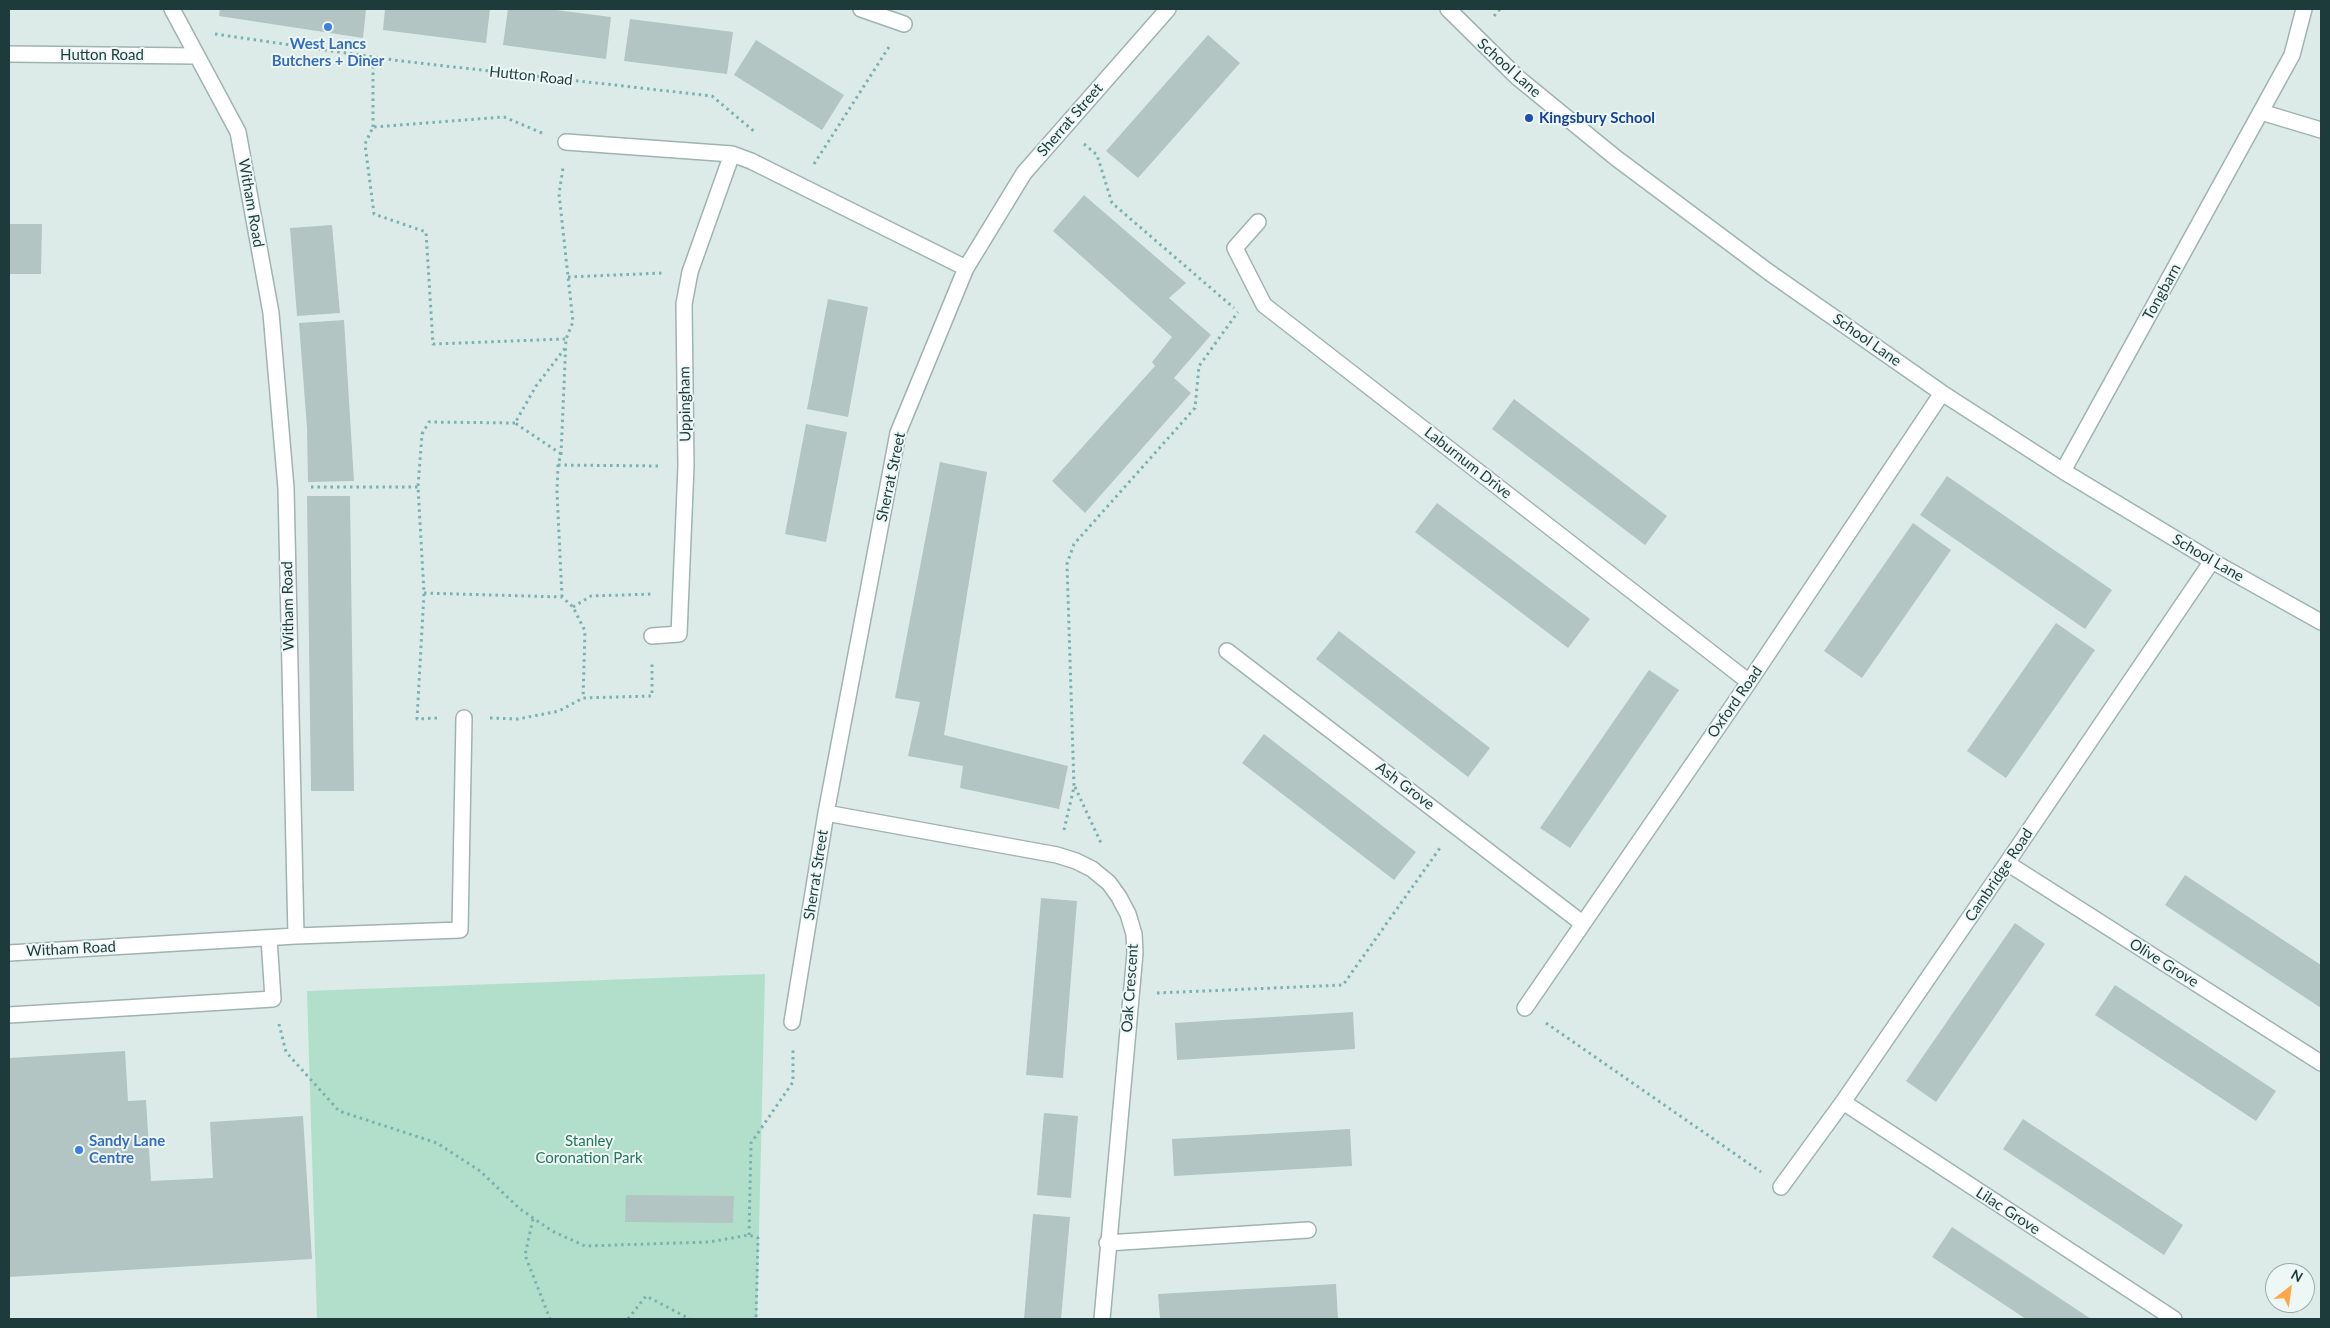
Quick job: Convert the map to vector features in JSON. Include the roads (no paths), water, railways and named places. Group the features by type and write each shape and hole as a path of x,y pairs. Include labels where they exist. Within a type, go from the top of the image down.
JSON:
{"street":[{"name":"Witham Road","path":"9,952 296,936 286,488 271,312 238,132 195,56 172,9"},
{"path":"861,9 904,24"},
{"name":"Sherrat Street","path":"792,1022 826,813 898,433 966,268 1024,173 1168,9"},
{"name":"School Lane","path":"1448,9 1517,77 1616,158 1770,273 1942,393 2063,470 2212,561 2321,622"},
{"name":"Tongbarn","path":"2063,470 2292,55 2304,9"},
{"name":"Hutton Road","path":"9,54 195,56"},
{"path":"2261,112 2321,130"},
{"path":"566,142 732,154 751,161 966,268"},
{"name":"Uppingham","path":"652,636 679,634 686,466 684,304 690,272 732,154"},
{"name":"Laburnum Drive","path":"1258,222 1235,248 1264,305 1749,682"},
{"name":"Oxford Road","path":"1525,1008 1749,682 1942,393"},
{"name":"Cambridge Road","path":"1781,1186 1843,1102 2212,561"},
{"name":"Ash Grove","path":"1227,651 1582,923"},
{"path":"296,936 460,930 464,718"},
{"name":"Oak Crescent","path":"826,813 1057,855 1084,865 1109,883 1128,914 1134,934 1135,952 1107,1243 1102,1319"},
{"name":"Olive Grove","path":"2007,863 2321,1063"},
{"path":"9,1014 273,999 269,938"},
{"name":"Lilac Grove","path":"1843,1102 2174,1319"},
{"path":"1107,1243 1308,1230"}],"place":[{"name":"West Lancs Butchers + Diner","path":"328,27"},
{"name":"Kingsbury School","path":"1529,118"},
{"name":"Sandy Lane Centre","path":"79,1150"}],"park label":[{"name":"Stanley Coronation Park","path":"589,1150"}]}
